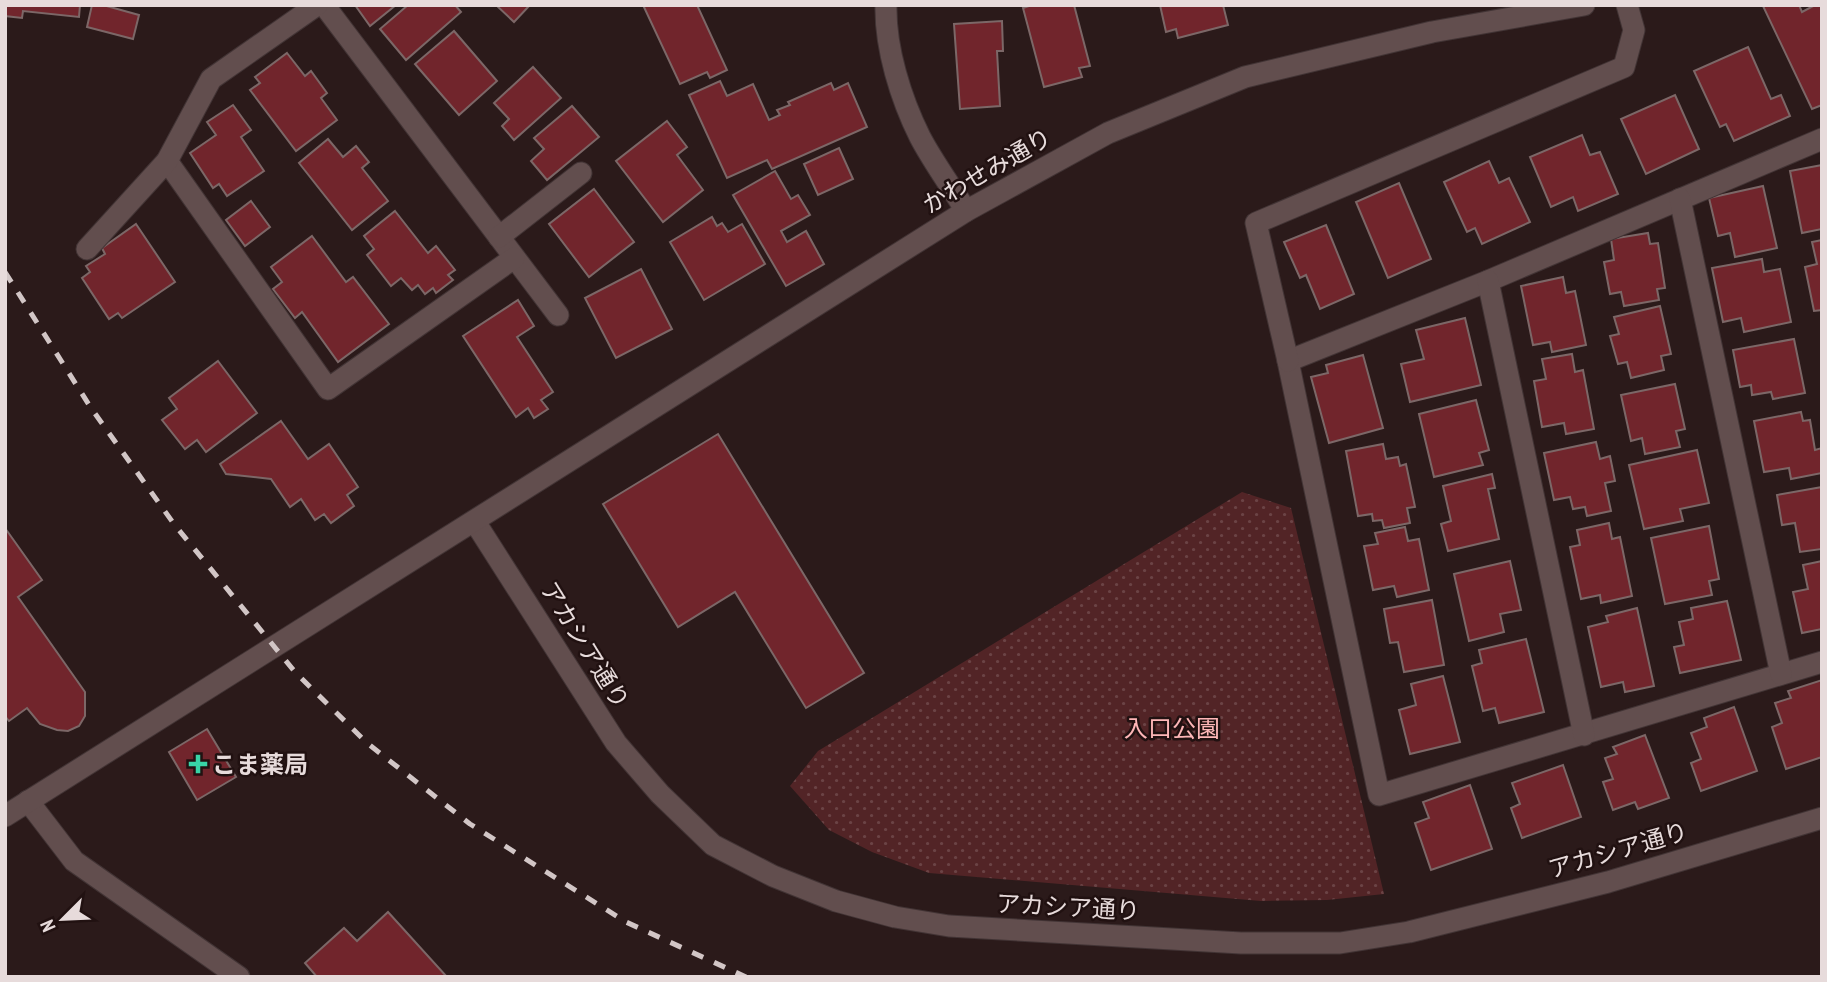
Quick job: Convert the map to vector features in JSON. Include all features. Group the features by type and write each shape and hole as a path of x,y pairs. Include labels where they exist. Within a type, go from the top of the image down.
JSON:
{"street":[{"path":"87,249 167,161 211,79 317,5"},
{"path":"324,5 558,315"},
{"path":"886,5 891,50 902,91 920,136 966,211"},
{"name":"かわせみ通り","path":"5,816 966,211 1108,133 1245,76 1432,32 1584,5"},
{"path":"1627,5 1634,30 1624,67 1256,223 1288,361 1379,795 1822,662"},
{"path":"1288,361 1488,281 1822,139"},
{"path":"167,161 328,389 514,258"},
{"path":"499,237 581,173"},
{"path":"1680,200 1781,674"},
{"path":"1488,281 1584,735"},
{"name":"アカシア通り","path":"475,522 616,743 660,794 713,845 773,876 836,901 895,917 949,926 1241,943 1340,943 1409,932 1608,882 1822,818"},
{"path":"28,802 74,861 239,977"}],"green space":[{"name":"入口公園","path":"1242,492 1291,508 1384,894 1327,900 1261,901 929,873 872,852 829,830 790,786 818,751"}],"building":[{"path":"5,5 80,5 79,17 23,11 22,18 5,16"},
{"path":"92,5 103,5 139,15 133,39 87,27"},
{"path":"355,5 396,5 370,26"},
{"path":"408,5 455,5 461,12 406,60 380,29"},
{"path":"496,5 530,5 514,22"},
{"path":"643,5 697,5 727,70 710,78 707,72 680,84"},
{"path":"1032,5 1074,5 1090,66 1079,68 1082,77 1044,87 1023,8"},
{"path":"1160,5 1223,5 1228,25 1178,38 1176,29 1166,32"},
{"path":"1799,5 1802,12 1815,5 1822,5 1822,105 1812,109 1763,6"},
{"path":"1002,21 1003,51 997,51 1000,106 960,109 954,24"},
{"path":"454,31 497,81 459,115 415,64"},
{"path":"1748,47 1771,99 1781,95 1790,116 1734,141 1726,124 1720,127 1694,71"},
{"path":"287,53 305,76 311,71 327,93 321,98 337,120 296,151 250,90 260,83 255,77"},
{"path":"533,67 561,98 514,140 502,126 509,119 494,103"},
{"path":"720,81 727,96 753,84 769,120 780,115 777,110 790,105 788,102 831,83 834,90 848,83 867,127 772,169 767,160 727,178 689,95"},
{"path":"1675,95 1699,149 1646,174 1621,119"},
{"path":"233,105 251,130 241,137 264,171 227,196 219,184 213,188 190,153 216,135 207,122"},
{"path":"572,106 599,137 547,180 531,161 544,149 534,138"},
{"path":"667,121 687,147 677,155 703,190 663,222 616,161"},
{"path":"1582,135 1590,155 1600,152 1618,194 1578,211 1573,197 1551,207 1530,157"},
{"path":"328,139 343,157 356,146 369,162 362,168 388,201 352,230 299,163"},
{"path":"839,148 853,179 818,195 804,164"},
{"path":"1489,161 1499,183 1509,178 1530,222 1482,244 1475,228 1467,232 1444,182"},
{"path":"1822,165 1822,229 1802,233 1790,171"},
{"path":"775,171 791,199 798,195 810,215 781,231 787,242 806,231 824,264 786,286 733,195"},
{"path":"1399,183 1431,259 1388,278 1356,202"},
{"path":"1763,186 1777,248 1735,257 1730,233 1718,236 1709,198"},
{"path":"594,189 634,242 589,277 549,224"},
{"path":"251,201 270,227 245,246 226,220"},
{"path":"395,211 428,253 436,246 455,270 448,275 453,280 436,293 433,288 425,294 418,285 412,290 401,278 391,286 367,255 374,249 364,236"},
{"path":"712,217 717,226 722,223 728,232 742,224 765,264 704,300 670,242"},
{"path":"136,224 175,282 122,318 118,313 109,319 82,278 90,272 86,266 105,254 102,248"},
{"path":"1326,225 1354,294 1320,309 1306,275 1300,278 1284,242"},
{"path":"1648,233 1650,244 1658,243 1665,288 1657,289 1659,300 1624,306 1621,292 1610,294 1604,262 1614,260 1611,239"},
{"path":"312,236 346,282 353,277 389,324 338,362 302,312 295,318 273,289 282,282 271,267"},
{"path":"1822,240 1822,310 1814,311 1805,267 1817,264 1812,242"},
{"path":"1762,259 1764,272 1780,269 1791,322 1744,332 1741,318 1723,322 1712,268"},
{"path":"641,269 672,329 616,358 585,298"},
{"path":"1563,277 1566,293 1575,291 1586,345 1552,352 1550,342 1533,345 1521,286"},
{"path":"518,300 534,326 517,337 553,392 541,400 548,409 534,418 528,408 516,417 463,336"},
{"path":"1660,306 1671,354 1661,356 1664,370 1631,378 1627,362 1618,364 1610,336 1619,334 1614,317"},
{"path":"1465,318 1481,385 1410,402 1401,364 1424,359 1416,330"},
{"path":"1794,339 1805,393 1773,399 1771,392 1752,395 1751,385 1740,387 1733,350"},
{"path":"1572,354 1575,372 1583,370 1594,429 1566,434 1564,423 1542,427 1534,381 1546,379 1542,359"},
{"path":"1363,355 1383,428 1329,443 1311,377 1328,373 1326,365"},
{"path":"218,361 257,413 206,452 197,440 185,449 162,420 177,409 169,398"},
{"path":"1675,384 1685,429 1676,431 1680,447 1645,454 1642,438 1631,441 1621,395"},
{"path":"1476,400 1489,450 1479,453 1483,465 1434,477 1419,414"},
{"path":"1801,412 1803,421 1810,420 1815,450 1822,448 1822,473 1791,479 1789,468 1764,472 1754,421"},
{"path":"281,421 308,459 329,444 358,487 347,495 354,506 331,523 324,514 315,520 301,499 290,507 271,479 226,474 220,464"},
{"path":"718,434 864,673 806,708 735,592 678,627 603,504"},
{"path":"1596,442 1600,459 1610,456 1615,481 1605,483 1611,511 1587,516 1585,507 1573,509 1570,497 1554,500 1544,453"},
{"path":"1383,444 1386,459 1398,457 1400,466 1406,464 1415,507 1407,508 1410,523 1384,528 1382,520 1373,521 1372,514 1358,516 1346,451"},
{"path":"1697,450 1709,503 1680,509 1683,521 1644,529 1629,465"},
{"path":"1492,474 1495,488 1488,489 1499,539 1448,551 1441,524 1451,521 1443,486"},
{"path":"1822,487 1822,549 1800,552 1795,523 1782,525 1777,495"},
{"path":"1609,523 1612,539 1620,537 1632,596 1601,603 1600,595 1581,599 1570,547 1580,545 1577,530"},
{"path":"1709,526 1719,579 1709,581 1712,595 1665,604 1651,538"},
{"path":"1405,527 1408,541 1419,539 1429,590 1397,597 1394,586 1373,590 1364,546 1378,544 1375,533"},
{"path":"5,528 42,580 18,597 85,692 85,716 79,726 68,731 40,724 27,708 9,721 5,716"},
{"path":"1510,561 1521,610 1500,614 1504,632 1469,641 1454,574"},
{"path":"1822,561 1822,629 1802,633 1793,592 1808,589 1803,565"},
{"path":"1432,600 1444,665 1404,672 1398,642 1390,643 1384,609"},
{"path":"1727,601 1741,660 1680,673 1674,647 1684,645 1679,622 1693,619 1691,608"},
{"path":"1637,608 1654,686 1625,692 1623,682 1601,687 1588,627 1608,622 1606,616"},
{"path":"1526,639 1544,712 1499,723 1495,708 1483,711 1472,666 1482,663 1479,650"},
{"path":"1443,676 1460,742 1410,754 1399,710 1416,705 1411,684"},
{"path":"1822,680 1822,757 1786,769 1772,727 1782,723 1775,703 1791,698 1788,691"},
{"path":"1734,707 1757,771 1701,791 1691,763 1701,759 1691,733 1707,727 1704,718"},
{"path":"207,729 236,777 197,800 169,752"},
{"path":"1645,735 1669,798 1638,809 1635,802 1613,810 1603,782 1613,779 1605,758 1617,754 1613,747"},
{"path":"1563,765 1581,817 1522,838 1511,808 1520,804 1512,783"},
{"path":"1470,785 1492,849 1431,870 1415,823 1429,818 1423,802"},
{"path":"388,912 447,977 317,977 305,963 344,928 357,941"}],"railway":[{"path":"5,272 91,408 174,524 295,672 367,743 470,824 626,922 746,977"}],"place":[{"name":"こま薬局","path":"198,764"}]}
